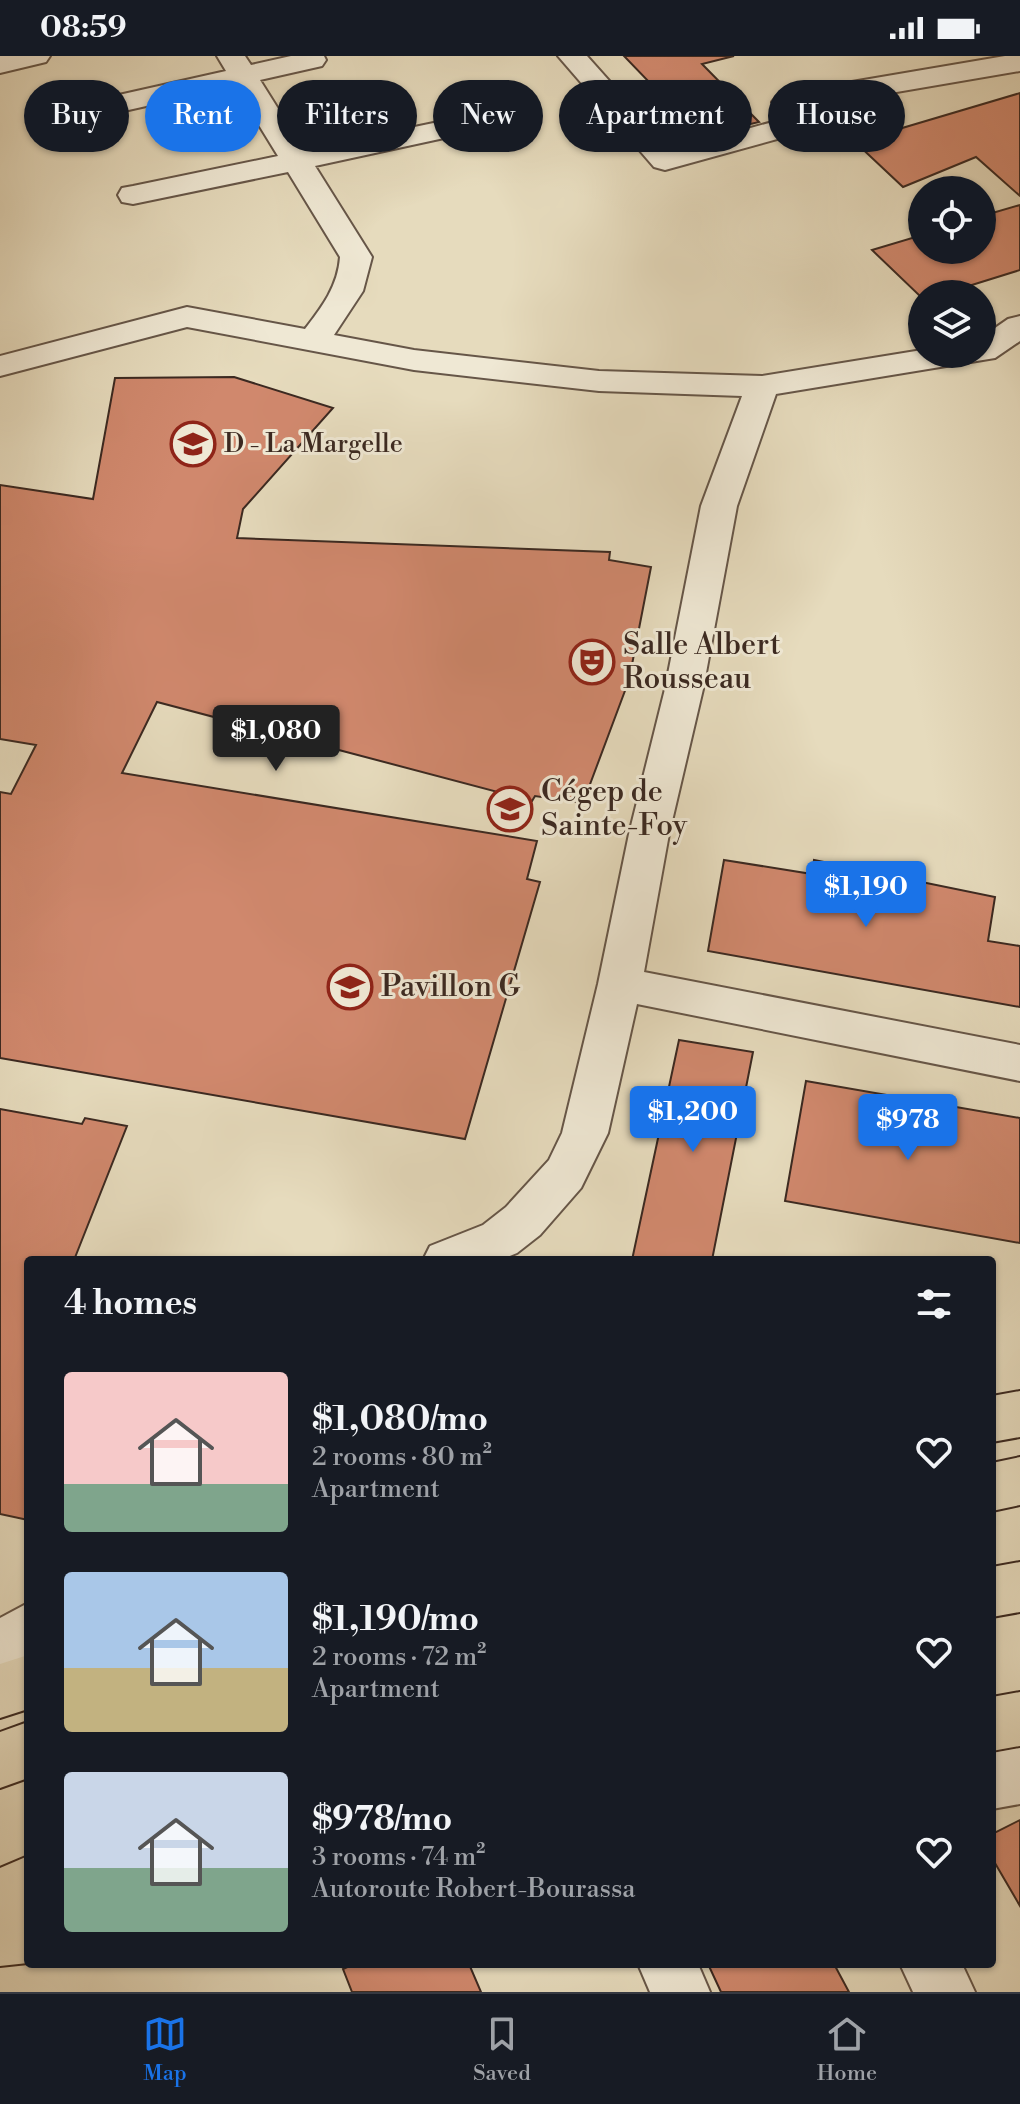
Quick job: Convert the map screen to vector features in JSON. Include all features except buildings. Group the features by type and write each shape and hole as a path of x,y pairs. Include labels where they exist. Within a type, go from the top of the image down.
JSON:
{"main road":[{"path":"996,1418 1020,1414"},
{"path":"996,1486 1020,1481"},
{"path":"996,1591 1020,1587"},
{"path":"0,1691 24,1683"},
{"path":"996,1723 1020,1719"},
{"path":"0,1760 24,1751"},
{"path":"0,1897 24,1887"},
{"path":"0,1937 24,1934"}],"street":[{"path":"0,64 36,56"},
{"path":"572,56 665,161 807,122 787,102 1020,62"},
{"path":"129,98 237,65 312,60"},
{"path":"237,65 356,257 357,269 351,282 313,341"},
{"path":"133,195 433,132"},
{"path":"0,366 187,317 414,360 599,381 762,386 908,363"},
{"path":"996,342 1020,326"},
{"path":"996,352 1020,354"},
{"path":"457,1256 500,1239 523,1221 565,1174 585,1133 620,984 649,834 684,689 719,506 762,386"},
{"path":"620,984 1020,1063"},
{"path":"0,1651 24,1632"},
{"path":"996,1780 1020,1776"},
{"path":"670,1968 680,1992"},
{"path":"932,1968 945,1992"}],"place":[{"name":"D - La Margelle","path":"193,444"},
{"name":"Salle Albert Rousseau","path":"592,662"},
{"name":"Cégep de Sainte-Foy","path":"510,809"},
{"name":"Pavillon G","path":"350,987"}]}
